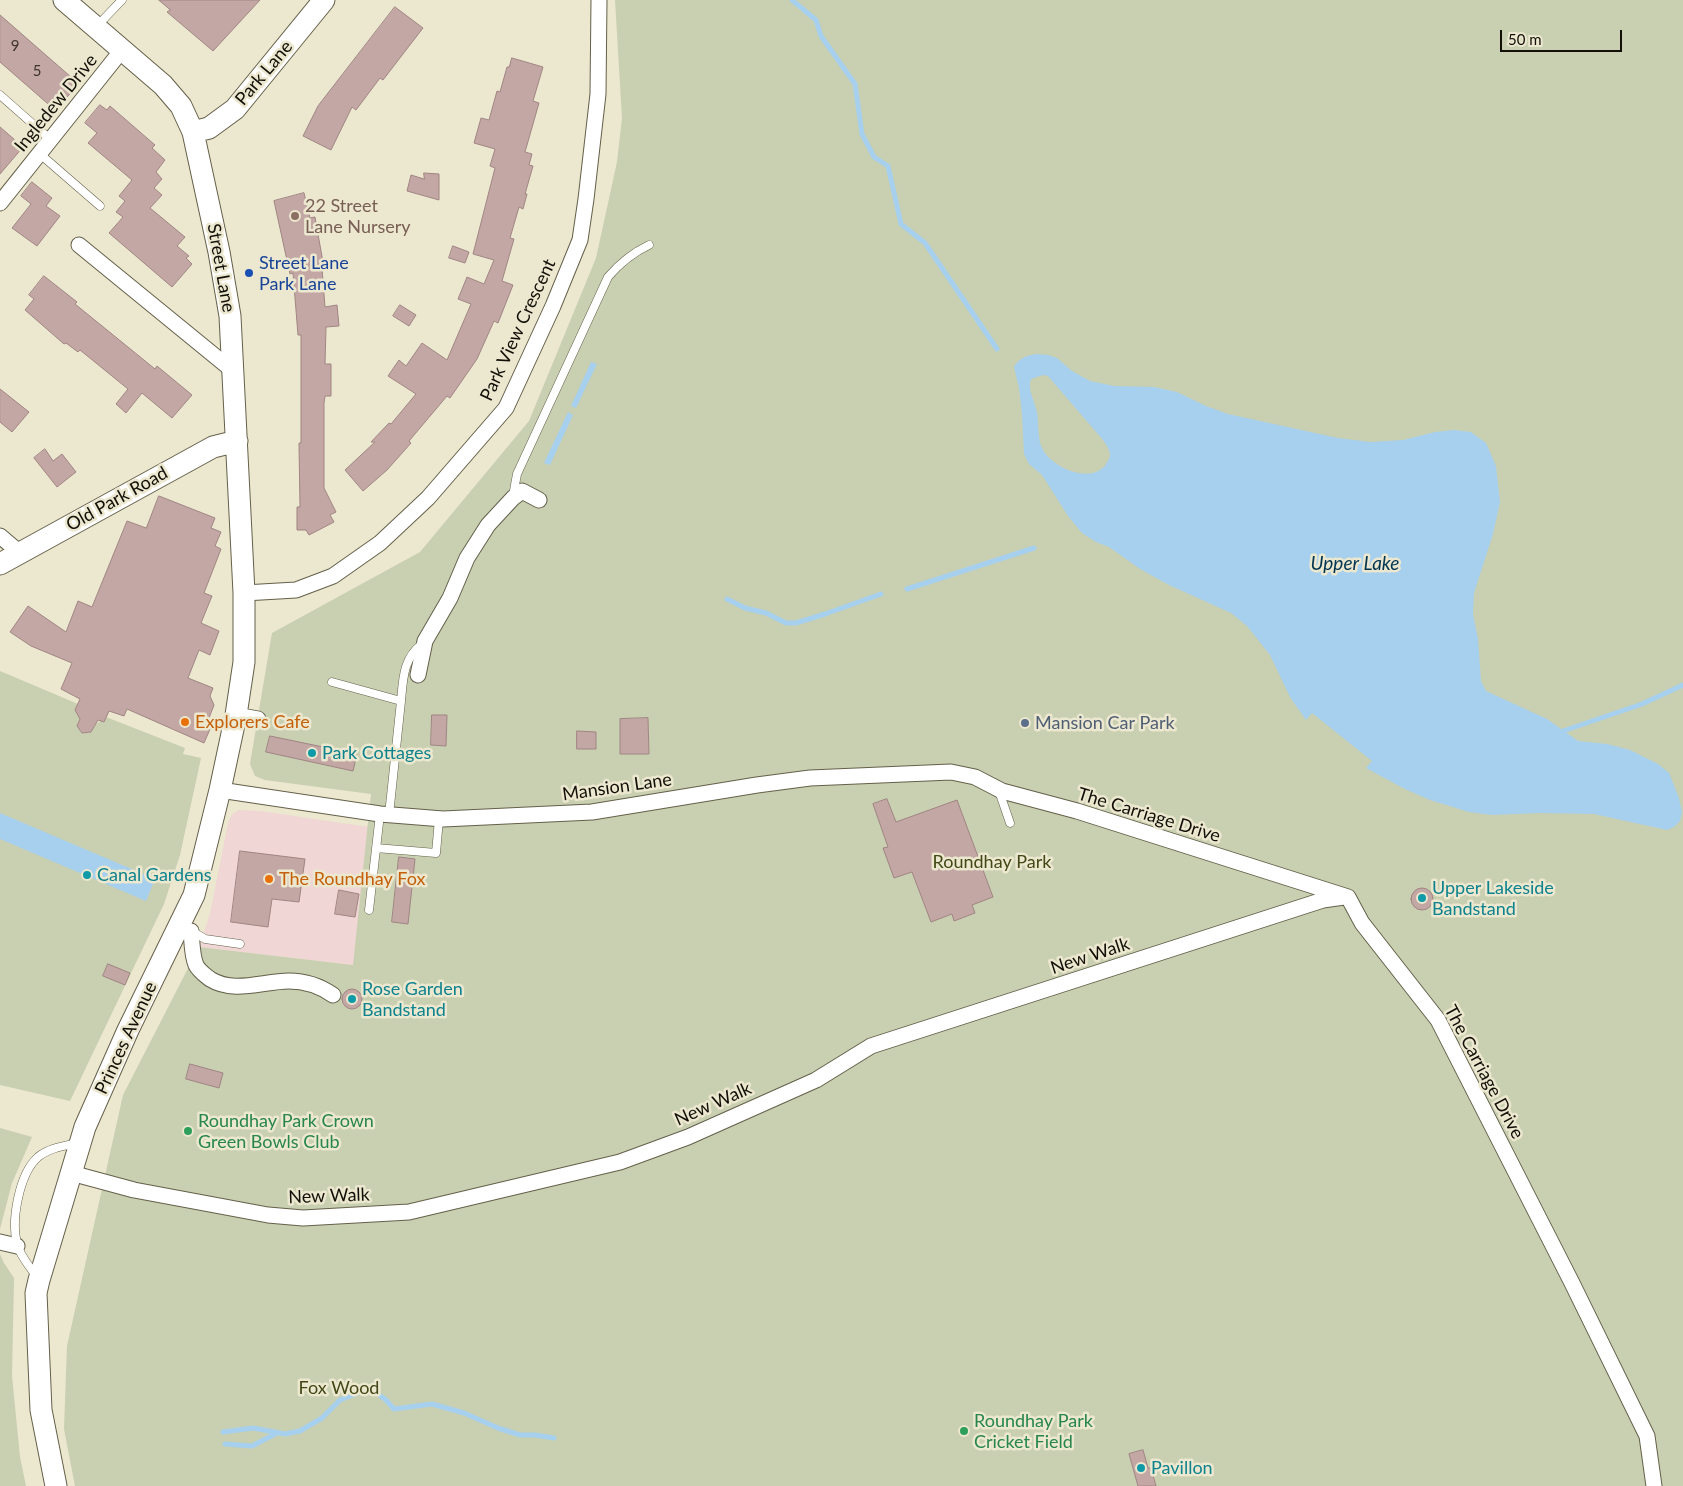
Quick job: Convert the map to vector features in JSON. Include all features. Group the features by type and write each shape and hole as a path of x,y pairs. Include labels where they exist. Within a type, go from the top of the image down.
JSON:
{"street":[{"name":"Street Lane","path":"64,0 163,85 182,106 193,132 219,252 228,307 237,441 244,594"},
{"name":"Park Lane","path":"193,132 209,128 235,109 324,0"},
{"name":"Park View Crescent","path":"244,594 296,590 333,576 380,543 428,498 506,408 553,306 580,240 598,94 599,0"},
{"name":"Ingledew Drive","path":"0,201 40,154 122,50"},
{"path":"79,245 232,370"},
{"name":"Old Park Road","path":"0,564 213,447 237,441"},
{"path":"418,675 425,641 450,598 467,558 477,541 498,514 522,491 539,500"},
{"path":"0,536 20,552"},
{"name":"Princes Avenue","path":"56,1486 40,1410 36,1293 80,1142 128,1030 185,928 220,790 236,715 244,662 244,594"},
{"path":"236,715 258,719"},
{"name":"Mansion Lane","path":"220,790 384,814 439,819 592,812 810,778 951,772 974,777 999,791 1016,795"},
{"name":"The Carriage Drive","path":"1016,795 1077,811 1348,897 1362,923 1438,1020 1572,1283 1647,1436 1654,1486"},
{"name":"New Walk","path":"71,1173 134,1190 268,1215 303,1218 409,1212 620,1162 688,1137 816,1080 871,1046 1323,900 1348,897"},
{"path":"185,928 197,967 204,975 216,982 234,987 291,981 322,987 333,995"},
{"path":"0,1242 17,1246"}],"lane":[{"path":"96,28 122,0"},
{"path":"0,96 51,140"},
{"path":"40,154 100,206"},
{"path":"513,498 517,474 608,277 634,252 649,245"},
{"path":"369,910 376,848 384,814 401,701 403,674 411,655 425,641"},
{"path":"332,682 401,701"},
{"path":"999,791 1010,823"},
{"path":"376,848 436,853 439,819"},
{"path":"185,928 205,939 240,944"},
{"path":"39,1280 17,1246 14,1231 16,1207 26,1174 38,1158 54,1148 80,1142"}],"shaded area":[{"path":"239,810 261,811 361,826 439,833 353,965 199,947 210,914 228,823 232,814"}],"green space":[{"name":"Roundhay Park","path":"615,0 1683,0 1683,1486 75,1486 64,1429 67,1346 123,1095 199,947 353,965 371,794 265,780 255,776 250,764 272,633 420,552 529,421 596,258 617,162 622,118"},
{"path":"0,671 78,704 75,710 80,719 77,726 82,733 91,732 96,724 106,717 185,748 183,754 201,758 180,855 164,904 70,1101 0,1085"},
{"path":"0,1128 32,1137 12,1183 0,1229"},
{"path":"0,1254 14,1278 12,1376 20,1457 26,1486 0,1486"}],"water":[{"name":"Upper Lake","path":"1036,354 1057,358 1072,371 1090,381 1114,386 1154,387 1177,392 1228,414 1338,438 1370,442 1403,440 1435,432 1454,430 1471,432 1486,443 1496,466 1500,502 1493,534 1474,593 1473,614 1478,639 1481,681 1486,691 1547,719 1578,741 1607,744 1630,750 1658,764 1669,773 1679,798 1682,812 1680,821 1674,827 1667,830 1594,814 1539,813 1492,815 1469,812 1430,800 1366,768 1372,761 1312,713 1306,720 1290,697 1270,655 1247,626 1231,613 1169,585 1140,569 1109,547 1096,542 1082,533 1068,516 1042,475 1029,464 1024,454 1022,414 1014,367 1021,359","holes":["1043,375 1048,376 1107,447 1110,454 1109,458 1100,470 1083,474 1073,472 1055,463 1043,450 1030,383 1031,379"]},
{"path":"591,362 597,364 576,408 571,406"},
{"path":"568,412 573,415 550,465 544,463"},
{"path":"0,813 155,879 146,901 0,839"}],"building":[{"path":"159,0 260,0 213,51 167,12 170,10"},
{"path":"395,7 423,28 383,80 380,78 356,110 352,107 331,150 303,136 318,106"},
{"path":"0,15 79,84 55,110 0,62"},
{"path":"512,58 543,67 533,101 539,103 525,152 532,154 529,165 533,166 523,209 519,207 510,238 514,239 502,281 513,285 498,323 494,321 477,359 450,398 447,396 409,441 411,443 387,470 363,491 345,470 375,442 371,442 389,423 391,424 416,394 388,376 399,360 406,366 422,343 447,360 471,304 458,299 467,277 484,284 494,260 473,254 495,168 490,166 495,149 474,143 481,118 489,120 497,91 500,92 507,67 509,67"},
{"path":"100,105 107,110 110,106 155,145 152,148 165,160 156,172 162,179 154,188 162,195 150,208 185,237 177,246 189,256 186,258 192,264 172,287 109,233 123,217 116,212 125,201 119,196 132,180 88,143 97,133 85,123"},
{"path":"0,127 23,147 0,174"},
{"path":"424,173 439,174 439,200 407,191 411,175 424,179"},
{"path":"32,182 52,198 46,206 60,216 37,246 12,228 31,204 21,196"},
{"path":"304,193 310,218 315,217 324,268 322,268 325,307 337,305 339,326 326,327 325,364 331,364 331,396 325,396 324,403 324,488 336,512 330,515 334,522 309,535 306,530 297,530 297,507 300,507 301,335 298,335 293,273 290,274 274,201"},
{"path":"453,246 469,252 465,263 449,258"},
{"path":"44,276 77,302 75,304 155,369 157,366 192,395 172,418 142,393 126,413 116,404 128,389 80,350 78,352 66,343 64,344 25,310 34,299 29,295"},
{"path":"400,305 416,315 409,326 393,316"},
{"path":"0,389 29,412 12,432 0,422"},
{"path":"45,449 53,461 62,454 76,472 57,487 34,458"},
{"path":"159,496 215,518 211,528 221,532 215,546 221,549 204,593 212,596 201,623 219,631 210,655 199,650 188,678 213,688 210,696 214,705 209,718 214,720 204,743 127,709 124,716 109,711 104,722 98,720 91,732 82,733 77,726 80,719 75,710 80,699 61,689 72,663 31,646 10,632 28,606 66,632 78,601 92,607 127,521 146,528"},
{"path":"432,715 447,715 446,746 431,745"},
{"path":"648,718 649,754 620,754 620,719"},
{"path":"577,731 596,732 596,749 577,749"},
{"name":"Park Cottages","path":"270,736 357,754 353,771 266,752"},
{"path":"887,799 896,822 957,800 993,897 972,905 975,913 954,921 952,914 931,922 912,872 894,878 883,848 888,847 873,804"},
{"name":"The Roundhay Fox","path":"240,851 305,859 299,902 272,899 268,927 231,922"},
{"path":"399,857 415,859 408,924 392,922"},
{"name":"Upper Lakeside Bandstand","path":"1422,888 1430,891 1433,899 1430,907 1422,910 1414,907 1411,899 1414,891"},
{"path":"339,890 359,894 355,917 335,914"},
{"path":"108,964 130,973 125,985 103,976"},
{"name":"Rose Garden Bandstand","path":"352,989 359,992 362,999 359,1006 352,1009 345,1006 342,999 345,992"},
{"path":"190,1064 223,1073 219,1088 186,1079"},
{"name":"Pavillon","path":"1143,1450 1156,1486 1138,1486 1129,1454"}],"waterway":[{"path":"792,0 816,20 821,36 855,84 862,134 874,157 888,166 901,224 925,243 997,349"},
{"path":"907,589 1034,548"},
{"path":"727,599 745,608 766,613 786,623 796,623 881,594"},
{"path":"1563,731 1642,704 1683,685"},
{"path":"223,1432 253,1428 285,1434 300,1431 322,1418 340,1400 363,1391 374,1391 394,1409 432,1404 464,1413 498,1428 520,1435 554,1438"},
{"path":"225,1444 252,1446 277,1433"}],"place":[{"name":"22 Street Lane Nursery","path":"295,216"},
{"name":"Street Lane Park Lane","path":"249,273"},
{"name":"Explorers Cafe","path":"185,722"},
{"name":"Mansion Car Park","path":"1025,723"},
{"name":"Park Cottages","path":"312,753"},
{"name":"Canal Gardens","path":"87,875"},
{"name":"The Roundhay Fox","path":"269,879"},
{"name":"Upper Lakeside Bandstand","path":"1422,898"},
{"name":"Rose Garden Bandstand","path":"352,999"},
{"name":"Roundhay Park Crown Green Bowls Club","path":"188,1131"},
{"name":"Roundhay Park Cricket Field","path":"964,1431"},
{"name":"Pavillon","path":"1141,1468"}],"park label":[{"name":"Fox Wood","path":"339,1388"}]}
